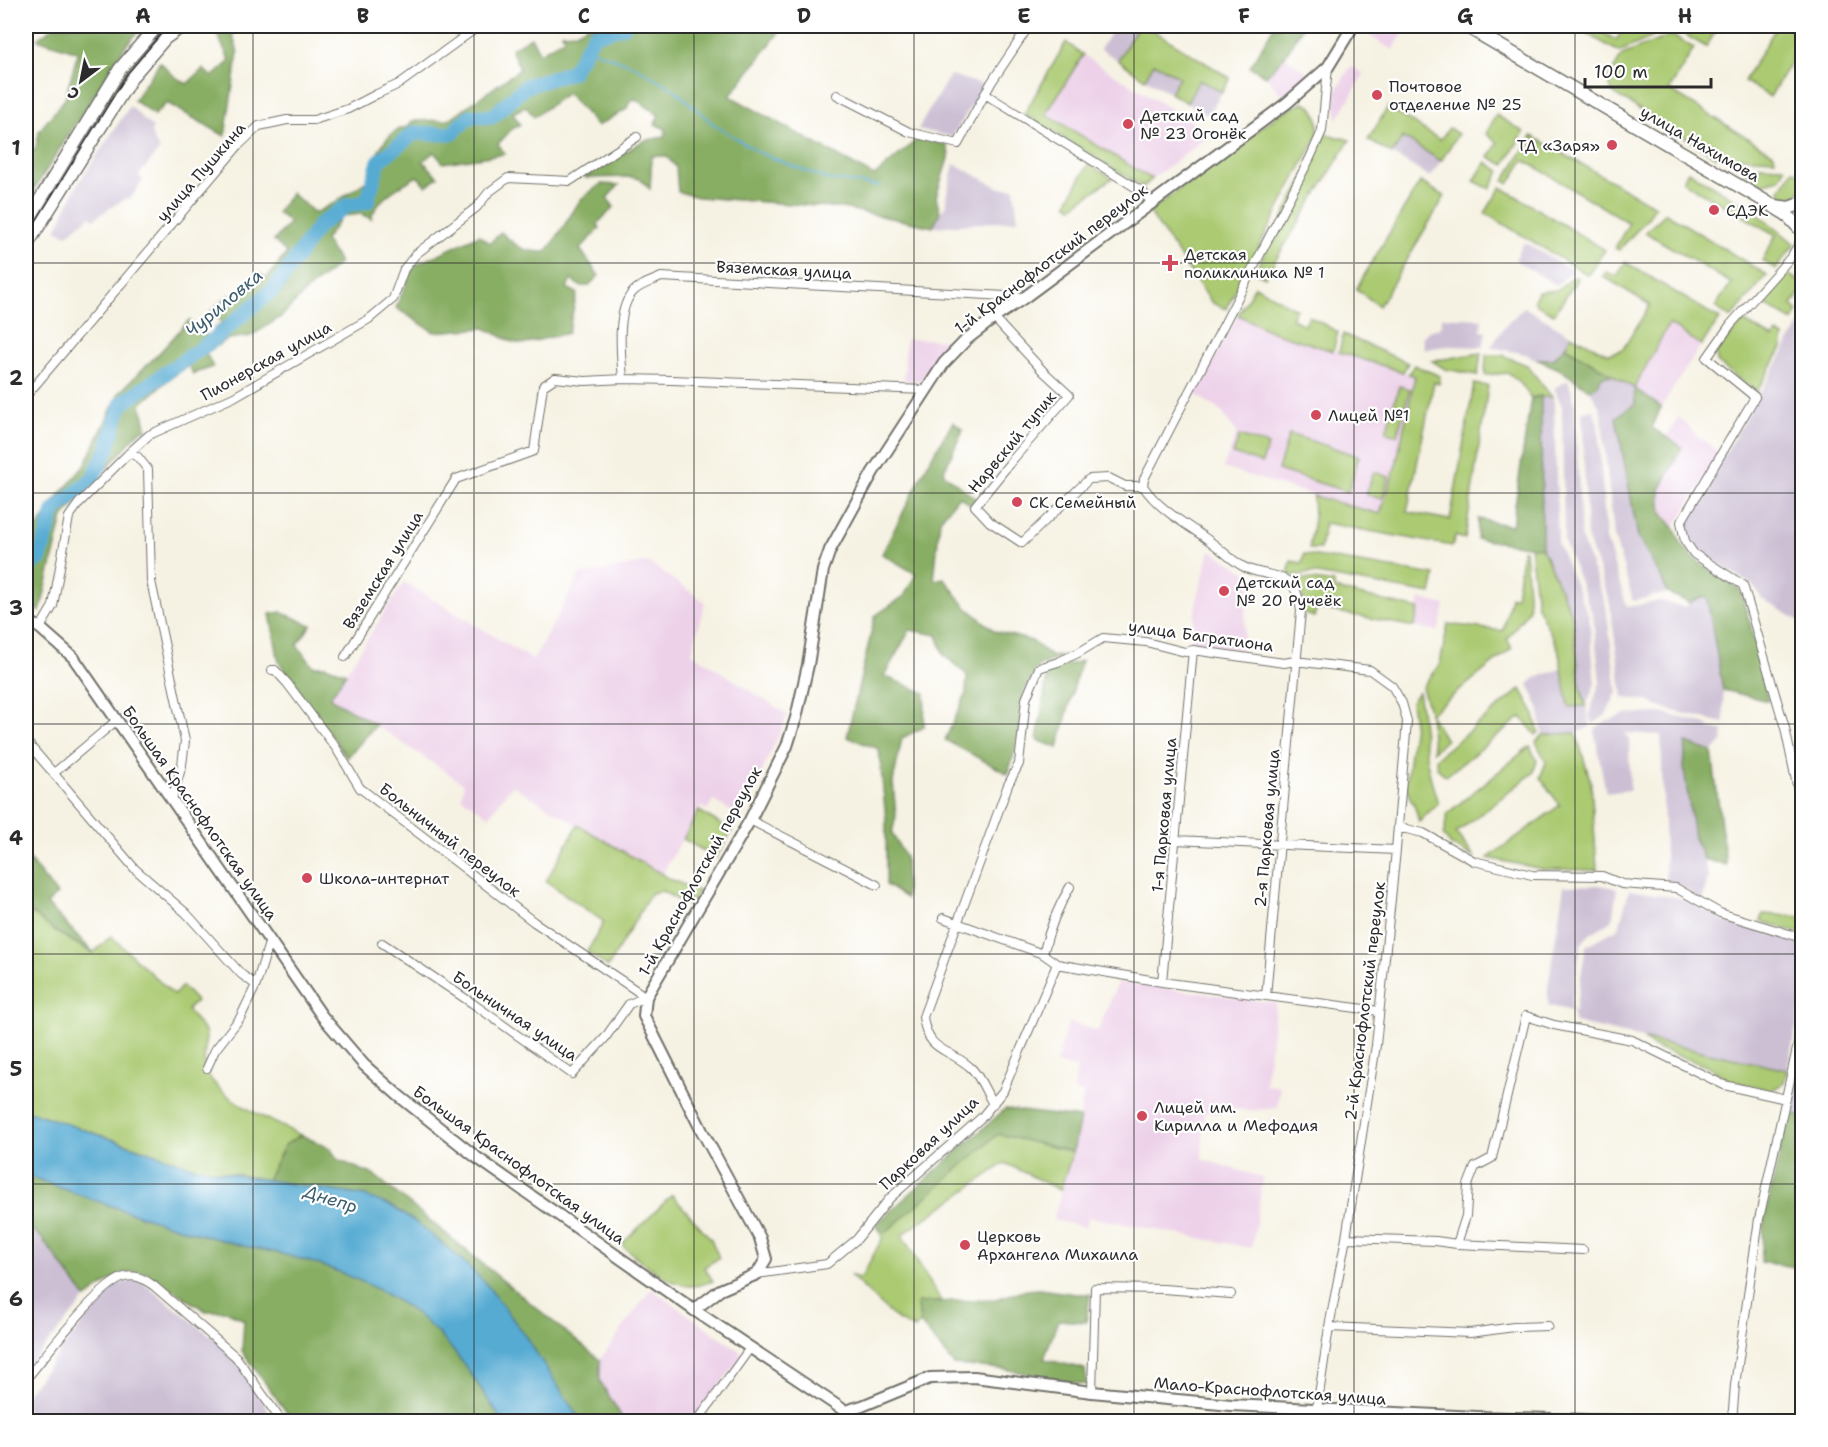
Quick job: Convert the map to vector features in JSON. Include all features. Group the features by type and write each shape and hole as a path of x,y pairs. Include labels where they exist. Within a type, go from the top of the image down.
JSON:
{"main road":[{"path":"26,223 120,69 157,26"},
{"path":"26,246 127,83 165,38 182,26"},
{"name":"улица Нахимова","path":"1466,26 1763,200"},
{"path":"1763,200 1784,208 1803,204"},
{"path":"1763,200 1786,214 1802,233"},
{"path":"1802,233 1797,218 1798,211 1803,204"}],"street":[{"name":"улица Пушкина","path":"26,396 238,146 259,126 287,120 314,120 348,109 399,84 478,26"},
{"path":"837,95 909,132 958,144 985,94 1029,26"},
{"path":"1143,486 1144,479 1322,131 1329,67 1353,26"},
{"name":"1-й Краснофлотский переулок","path":"757,1274 766,1259 760,1238 644,1016 646,997 750,820 787,746 808,665 823,570 830,550 873,472 925,390 944,363 967,339 1287,103 1329,67"},
{"path":"985,94 1143,192 1152,203"},
{"name":"Пионерская улица","path":"40,628 53,606 69,518 79,503 149,435 234,397 369,319 393,299 405,269 416,254 477,207 489,192 508,178 570,181 637,137"},
{"path":"1802,233 1791,257 1731,324 1707,357 1755,397 1681,522 1685,541 1694,554 1743,585 1785,728 1803,808"},
{"name":"Вяземская улица","path":"623,379 620,331 626,308 635,290 661,277 1025,297"},
{"name":"Нарвский тупик","path":"994,318 1043,371 1070,395 975,506 990,522 1022,543 1089,479 1109,478 1125,486 1143,486"},
{"name":"Вяземская улица","path":"345,657 456,479 534,451 543,386 555,378 585,381 623,379 925,390"},
{"path":"129,453 138,457 148,470 151,581 185,741 182,765 171,799"},
{"name":"улица Багратиона","path":"993,1104 972,1068 935,1044 926,1033 923,1017 1008,785 1018,764 1026,699 1039,668 1078,653 1102,638 1146,642 1185,652 1193,650 1284,663 1295,661 1301,610 1299,597 1294,588 1285,579 1259,574 1245,568 1166,511 1150,497 1143,486"},
{"name":"Большая Краснофлотская улица","path":"26,620 40,628 73,657 322,1016 364,1065 476,1157 851,1418"},
{"name":"1-я Парковая улица","path":"1162,982 1193,650"},
{"name":"2-й Краснофлотский переулок","path":"1295,661 1370,670 1392,686 1402,703 1407,721 1376,1045 1316,1416"},
{"name":"2-я Парковая улица","path":"1266,996 1295,661"},
{"name":"Больничный переулок","path":"272,670 275,670 287,682 336,748 360,788 534,922 646,997"},
{"path":"54,773 117,720"},
{"path":"26,741 135,869 186,913 241,974 256,985"},
{"path":"750,820 877,885"},
{"path":"1398,827 1423,833 1474,861 1532,875 1602,876 1622,884 1676,888 1720,913 1803,938"},
{"path":"1175,840 1396,850"},
{"path":"1043,954 1048,933 1070,887"},
{"path":"943,918 1043,954 1057,964 1162,982 1379,1011"},
{"path":"207,1068 215,1050 240,1018 256,985 270,940"},
{"name":"Больничная улица","path":"382,943 572,1074 605,1038 629,1004 646,997"},
{"name":"Парковая улица","path":"694,1310 720,1290 757,1274 827,1264 856,1239 890,1198 982,1117 1003,1091 1057,964"},
{"path":"1457,1244 1466,1216 1468,1185 1475,1167 1492,1158 1526,1017 1632,1041 1724,1085 1786,1099"},
{"path":"1732,1422 1735,1385 1759,1219 1803,1026"},
{"path":"1346,1238 1583,1250"},
{"path":"26,1379 95,1298 123,1277 140,1277 154,1286 236,1357 282,1422"},
{"path":"1092,1392 1095,1288 1163,1289 1231,1294"},
{"path":"1329,1327 1470,1333 1514,1327 1548,1326"},
{"path":"708,1422 701,1416 750,1348"},
{"name":"Мало-Краснофлотская улица","path":"851,1418 862,1406 930,1378 974,1377 1316,1416 1661,1422"}],"shaded area":[{"path":"1115,26 1138,26 1118,60 1100,49"},
{"path":"1376,26 1407,26 1393,50 1370,36"},
{"name":"Детский сад № 23 Огонёк","path":"1083,55 1211,134 1152,179 1046,114"},
{"path":"1285,56 1310,75 1283,97 1266,76"},
{"path":"1154,62 1179,77 1170,93 1145,79"},
{"path":"1351,66 1364,74 1337,120 1334,94"},
{"path":"950,75 984,85 952,137 918,129"},
{"path":"1199,80 1222,92 1208,115 1187,103"},
{"path":"130,106 153,128 151,132 154,141 160,149 139,175 143,181 130,199 116,204 94,219 90,216 67,235 56,230 77,185"},
{"path":"1403,137 1441,161 1430,177 1392,154"},
{"path":"954,164 1000,188 1014,188 1018,220 933,227 940,212 946,206"},
{"path":"1524,242 1573,271 1556,285 1515,260"},
{"path":"1524,307 1571,335 1565,347 1553,359 1536,359 1525,354 1491,347 1504,327"},
{"name":"Лицей №1","path":"1238,315 1270,331 1416,376 1396,465 1380,515 1223,468 1237,433 1221,411 1195,394"},
{"path":"1442,317 1482,319 1481,331 1486,332 1483,347 1448,346 1424,349 1422,338 1428,331 1441,327"},
{"path":"1802,320 1802,623 1761,598 1754,586 1698,552 1684,525"},
{"path":"1669,324 1701,345 1661,407 1634,388"},
{"path":"906,339 952,340 940,350 920,381 904,380"},
{"path":"1613,375 1634,388 1635,404 1616,418 1624,466 1667,593 1633,601 1614,536 1600,408 1590,390 1599,384 1601,377"},
{"path":"1568,380 1575,404 1581,538 1606,606 1617,692 1606,715 1593,724 1589,716 1600,682 1593,616 1564,541 1562,406 1554,388"},
{"path":"1541,396 1552,397 1554,401 1558,544 1589,617 1595,684 1586,706 1580,685 1573,618 1542,548"},
{"path":"1594,410 1598,424 1606,539 1627,607 1660,601 1684,607 1694,600 1707,596 1723,690 1724,723 1669,710 1648,701 1623,698 1610,604 1587,536 1582,411"},
{"path":"1679,417 1695,434 1720,453 1674,528 1662,513 1660,490 1681,447 1665,438"},
{"name":"Детский сад № 20 Ручеёк","path":"1210,550 1253,577 1246,605 1243,649 1191,645 1196,605"},
{"path":"648,562 705,602 692,653 788,715 741,817 713,800 707,810 701,807 661,876 512,785 489,816 461,797 464,784 376,725 330,698 404,582 533,660 580,575"},
{"path":"1420,599 1445,605 1438,631 1414,627"},
{"path":"1561,669 1569,706 1586,706 1590,727 1576,733 1543,735 1538,706 1528,684 1535,678"},
{"path":"1661,713 1707,724 1710,729 1724,730 1722,742 1712,752 1687,743 1684,768 1694,838 1704,859 1708,877 1702,901 1681,886 1666,885 1661,735 1625,733 1629,739 1630,790 1606,793 1594,730 1606,721 1626,714"},
{"path":"1598,885 1617,888 1612,921 1588,935 1581,945 1572,1011 1548,1005 1548,986 1564,886"},
{"path":"1629,890 1680,898 1725,921 1802,944 1802,998 1787,1070 1575,1023 1572,1011 1575,1011 1586,946 1619,928"},
{"name":"Лицей им. Кирилла и Мефодия","path":"1118,982 1276,1003 1265,1085 1280,1086 1277,1108 1247,1111 1223,1106 1222,1114 1204,1112 1202,1159 1263,1178 1252,1248 1089,1217 1085,1227 1053,1220 1073,1152 1084,1094 1074,1091 1077,1068 1056,1064 1068,1022 1098,1031"},
{"path":"1802,1051 1802,1116 1789,1113"},
{"path":"26,1225 41,1237 86,1298 26,1369"},
{"path":"139,1280 233,1353 274,1421 26,1422 26,1394 114,1284"},
{"path":"651,1289 744,1354 692,1421 624,1421 600,1381 600,1360"}],"green space":[{"path":"55,26 143,26 124,48 26,202 26,145 35,151 39,131 65,99 78,52 37,39"},
{"path":"213,26 230,26 238,53 225,136 167,103 154,115 134,100 160,62 175,77 187,84 203,69 212,77 230,61"},
{"path":"587,26 784,26 730,96 874,176 918,139 947,145 949,155 936,197 940,212 933,227 842,208 698,197 678,192 676,167 666,156 652,156 650,189 640,179 631,177 586,178 643,141 664,137 666,129 655,124 659,115 634,99 629,102 627,109 597,126 567,93 534,117 526,106 513,113 520,125 512,129 498,144 505,154 443,163 434,152 423,161 438,177 426,186 417,176 383,199 371,219 361,214 342,216 325,240 340,263 306,291 281,317 251,336 228,339 206,353 213,367 193,374 189,366 168,380 141,404 147,430 140,431 63,517 40,612 26,605 26,542 49,512 53,503 85,465 119,393 189,320 208,336 222,322 211,311 229,295 233,297 260,274 267,278 287,253 274,241 290,222 277,213 291,193 315,213 334,203 371,178 378,153 393,133 408,127 412,121 448,120 520,69 511,49 531,37 540,53 564,39 562,33 576,32"},
{"path":"1138,26 1146,26 1230,78 1222,92 1199,80 1187,103 1170,93 1179,77 1154,63 1145,79 1118,60"},
{"path":"1274,26 1303,26 1285,56 1266,76 1250,67"},
{"path":"1573,26 1591,26 1616,40 1626,26 1635,26 1653,37 1619,52"},
{"path":"1679,26 1719,26 1706,47 1677,30"},
{"path":"1777,26 1783,26 1802,37 1802,42 1770,97 1744,81"},
{"path":"1671,35 1694,48 1669,90 1774,154 1775,159 1715,156 1613,93 1607,80 1622,55"},
{"path":"1066,42 1083,55 1046,114 1152,179 1143,187 1024,114"},
{"path":"1304,102 1309,104 1317,116 1317,137 1226,309 1212,303 1149,212 1281,113"},
{"path":"1388,107 1440,140 1449,128 1458,134 1441,161 1403,137 1392,154 1368,140"},
{"path":"1496,115 1524,132 1504,165 1489,157 1498,143 1486,134"},
{"path":"1326,134 1350,140 1265,277 1255,272"},
{"path":"1532,136 1655,206 1648,218 1619,250 1615,248 1629,223 1524,160 1509,184 1504,181"},
{"path":"1486,162 1500,171 1490,189 1474,181"},
{"path":"1088,164 1112,178 1072,207 1067,203"},
{"path":"1760,166 1785,168 1779,179 1762,184 1744,172 1745,169"},
{"path":"1793,170 1802,174 1802,190 1788,197 1780,193 1780,190"},
{"path":"1688,171 1757,213 1795,244 1776,269 1762,261 1776,235 1683,182"},
{"path":"1420,182 1445,196 1379,306 1356,289"},
{"path":"601,184 619,185 607,198 614,207 597,224 600,228 580,249 599,276 588,286 580,286 571,280 567,288 577,293 568,333 523,344 512,342 485,328 434,332 396,308 414,266 479,235 490,243 501,232 521,248 546,252 581,199"},
{"path":"1501,187 1605,250 1588,275 1485,213"},
{"path":"1666,213 1767,275 1731,318 1715,307 1731,283 1645,232"},
{"path":"1625,262 1720,319 1701,345 1669,324 1634,388 1565,347 1571,335 1608,354 1623,349 1650,305 1603,276 1606,272 1617,276"},
{"path":"1786,273 1802,283 1802,289 1792,305 1798,311 1793,321 1760,302"},
{"path":"1574,277 1578,278 1554,314 1537,305 1534,300 1538,292 1557,290"},
{"path":"1255,286 1296,309 1291,318 1304,325 1309,316 1338,332 1333,351 1270,331 1238,315"},
{"path":"1743,321 1773,338 1777,333 1784,337 1782,348 1756,393 1717,362 1716,352"},
{"path":"1343,334 1408,363 1403,372 1339,352"},
{"path":"1565,347 1613,375 1601,377 1599,384 1590,390 1559,369 1536,359 1553,359"},
{"path":"1481,353 1478,375 1445,369 1432,361"},
{"path":"1486,355 1502,355 1527,365 1552,397 1531,398 1509,373 1485,375"},
{"path":"1414,365 1440,376 1439,384 1434,382 1407,512 1450,520 1474,384 1488,386 1465,539 1455,536 1452,546 1325,523 1320,549 1309,549 1314,518 1313,496 1380,514 1396,465 1415,376 1408,374"},
{"path":"1399,386 1410,389 1397,435 1386,432"},
{"path":"1634,388 1661,407 1652,428 1682,447 1660,490 1662,513 1674,528 1682,545 1696,560 1740,590 1768,701 1723,690 1707,597 1690,603 1667,593 1662,579 1638,537 1616,417 1635,404"},
{"path":"1541,396 1542,548 1477,539 1478,519 1512,526 1531,398"},
{"path":"953,422 963,430 943,473 976,499 971,505 959,496 940,520 934,580 944,578 965,606 995,631 1032,641 1052,657 1066,655 1038,666 1023,693 1020,734 1008,774 945,740 966,694 967,675 944,655 937,635 910,630 884,676 925,693 924,727 902,738 893,782 896,816 892,833 905,857 906,898 886,885 886,820 879,749 847,737 875,616 904,596 916,574 882,554 928,463"},
{"path":"1289,434 1359,456 1348,492 1278,470"},
{"path":"1239,436 1268,445 1262,463 1233,454"},
{"path":"1374,472 1389,477 1382,499 1366,494"},
{"path":"1530,546 1542,548 1573,618 1580,685 1586,706 1569,707 1558,648 1537,606"},
{"path":"1523,550 1525,550 1529,609 1507,639 1512,648 1430,714 1422,687 1440,664 1448,624 1503,631 1511,597 1516,597"},
{"path":"1304,554 1435,575 1431,594 1311,573 1288,576 1291,561 1302,563"},
{"path":"1306,579 1334,583 1334,589 1419,609 1414,627 1317,608 1314,617 1305,614 1302,591 1293,580"},
{"path":"281,612 311,625 297,645 313,666 325,666 346,673 330,698 376,725 347,758 279,662 270,614"},
{"path":"1082,661 1058,748 1037,740 1048,669"},
{"path":"1521,689 1532,709 1539,732 1536,735 1521,717 1446,776 1437,768 1436,758"},
{"path":"1418,692 1427,762 1438,803 1419,822 1406,784 1414,723 1411,702"},
{"path":"1430,714 1446,740 1433,751"},
{"path":"1576,733 1591,783 1597,870 1542,869 1488,858 1560,805 1540,778 1546,762 1536,742 1543,735"},
{"path":"1686,743 1712,752 1726,865 1704,859 1694,838 1684,768"},
{"path":"1530,746 1537,761 1533,773 1456,833 1475,858 1451,845 1443,835 1448,813"},
{"path":"699,811 732,831 716,858 683,839"},
{"path":"578,825 670,879 699,891 689,906 662,891 651,893 608,967 587,952 604,922 546,881"},
{"path":"26,856 57,894 47,904 94,953 56,932 26,908"},
{"path":"26,908 56,932 93,953 111,936 174,995 182,986 196,1001 187,1010 206,1033 205,1066 212,1081 248,1109 301,1135 285,1145 267,1180 191,1166 26,1110"},
{"path":"1763,914 1802,917 1802,934 1761,921"},
{"path":"1645,1039 1787,1070 1784,1083 1772,1090 1731,1081 1709,1067 1652,1046"},
{"path":"1005,1109 1080,1118 1073,1152 998,1134 885,1233 875,1225"},
{"path":"1789,1113 1802,1116 1802,1268 1761,1262 1764,1220"},
{"path":"998,1134 1073,1152 1060,1190 1005,1163 902,1235 941,1301 918,1303 920,1323 915,1329 897,1320 851,1276 861,1278 883,1237 875,1225 885,1232"},
{"path":"301,1135 330,1148 338,1160 374,1175 600,1360 600,1381 624,1421 581,1421 462,1260 418,1224 391,1206 267,1180 285,1145"},
{"path":"26,1175 177,1227 314,1263 366,1283 414,1312 441,1336 463,1363 502,1421 337,1421 331,1412 319,1411 293,1421 242,1351 244,1320 226,1311 206,1311 146,1273 120,1274 86,1298 41,1237 26,1225"},
{"path":"672,1195 711,1239 719,1258 704,1267 713,1281 693,1286 671,1281 621,1245"},
{"path":"1039,1289 1090,1294 1086,1322 1058,1320 1044,1359 1085,1369 1087,1385 1003,1369 954,1365 920,1323 918,1303 995,1299"}],"water":[{"name":"Днепр","path":"26,1110 191,1166 365,1196 391,1206 418,1224 462,1260 487,1285 524,1334 581,1421 502,1421 463,1363 441,1336 414,1312 366,1283 296,1258 235,1244 151,1219 26,1175"}],"waterway":[{"name":"Чуриловка","path":"26,569 40,558 54,511 93,478 107,450 121,404 213,340 276,287 319,225 348,205 367,202 379,161 414,133 451,134 470,116 492,117 526,86 572,72 594,35 624,26"},
{"path":"586,48 632,65 674,89 713,124 760,153 826,179 880,186"}],"tram line":[{"path":"26,237 128,73 161,34 174,26"}],"place":[{"name":"Почтовое отделение № 25","path":"1377,95"},
{"name":"Детский сад № 23 Огонёк","path":"1128,124"},
{"name":"ТД «Заря»","path":"1612,145"},
{"name":"СДЭК","path":"1714,210"},
{"name":"Детская поликлиника № 1","path":"1170,263"},
{"name":"Лицей №1","path":"1316,415"},
{"name":"СК Семейный","path":"1017,502"},
{"name":"Детский сад № 20 Ручеёк","path":"1224,591"},
{"name":"Школа-интернат","path":"307,878"},
{"name":"Лицей им. Кирилла и Мефодия","path":"1142,1116"},
{"name":"Церковь Архангела Михаила","path":"965,1245"}]}
